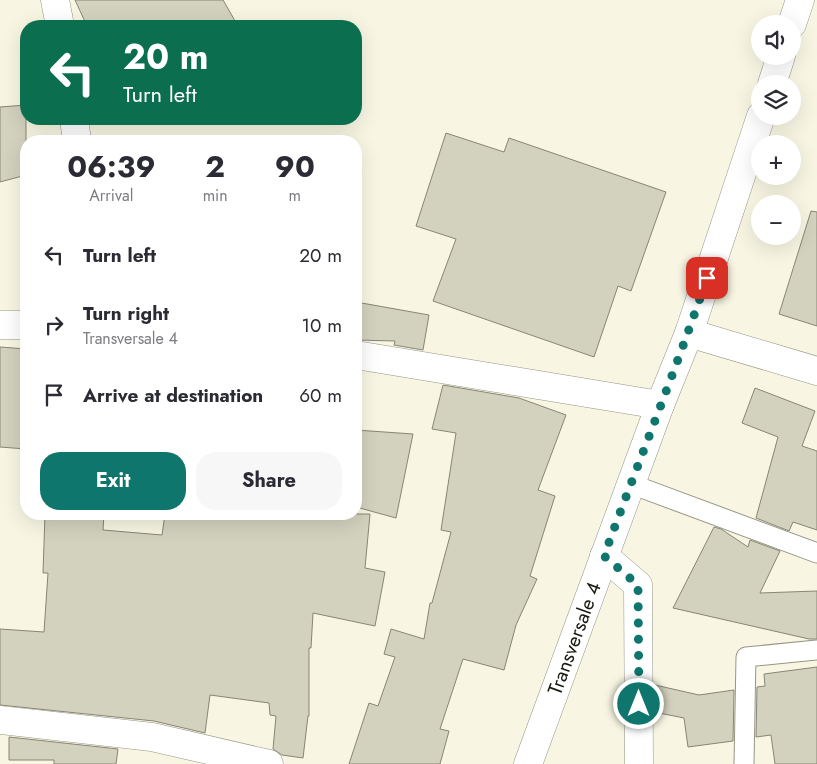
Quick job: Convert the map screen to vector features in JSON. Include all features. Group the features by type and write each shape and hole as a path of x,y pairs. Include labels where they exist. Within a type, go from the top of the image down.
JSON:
{"street":[{"path":"56,0 59,20"},
{"path":"795,15 800,0"},
{"name":"Transversale 4","path":"528,764 660,405 689,333 758,125"},
{"path":"0,325 20,325"},
{"path":"689,333 817,371"},
{"path":"362,356 660,405"},
{"path":"604,556 638,585 639,764"},
{"path":"0,720 152,737 269,764"}],"lane":[{"path":"631,484 817,553"},
{"path":"744,764 746,657 817,650"}],"building":[{"path":"75,0 223,0 235,20 84,20"},
{"path":"20,105 20,125 26,125 26,135 20,135 20,177 0,182 0,107"},
{"path":"446,133 504,152 509,138 666,192 631,291 618,286 594,357 433,301 456,239 416,226"},
{"path":"811,211 817,212 817,326 779,314"},
{"path":"362,303 429,315 423,350 394,345 395,341 362,340"},
{"path":"0,347 20,349 20,449 0,447"},
{"path":"443,385 519,398 566,415 538,490 555,496 530,576 537,579 516,625 504,670 463,659 440,729 449,731 440,764 349,764 369,703 378,706 395,657 384,654 391,629 424,639 430,603 432,603 451,532 441,530 456,433 432,429"},
{"path":"755,388 815,411 802,446 817,451 817,530 793,522 789,531 756,518 778,437 742,423"},
{"path":"362,430 413,434 396,518 362,509"},
{"path":"362,514 370,514 365,568 385,572 375,626 313,613 311,648 309,648 309,716 303,758 282,755 273,749 276,716 270,715 269,703 210,695 205,733 154,721 0,705 0,629 44,632 48,573 43,573 45,520 104,520 103,530 162,535 164,520 362,520"},
{"path":"714,527 721,529 748,547 750,540 780,551 760,593 817,591 817,639 809,639 673,608"},
{"path":"817,667 817,764 775,764 771,735 756,737 757,687 765,686 764,674"},
{"path":"655,685 699,695 734,690 733,741 688,747 684,718 654,712"},
{"path":"9,737 118,749 116,764 54,764 54,760 9,760"}],"route":[{"path":"639,704 638,585 604,556 689,333 707,278"}]}
